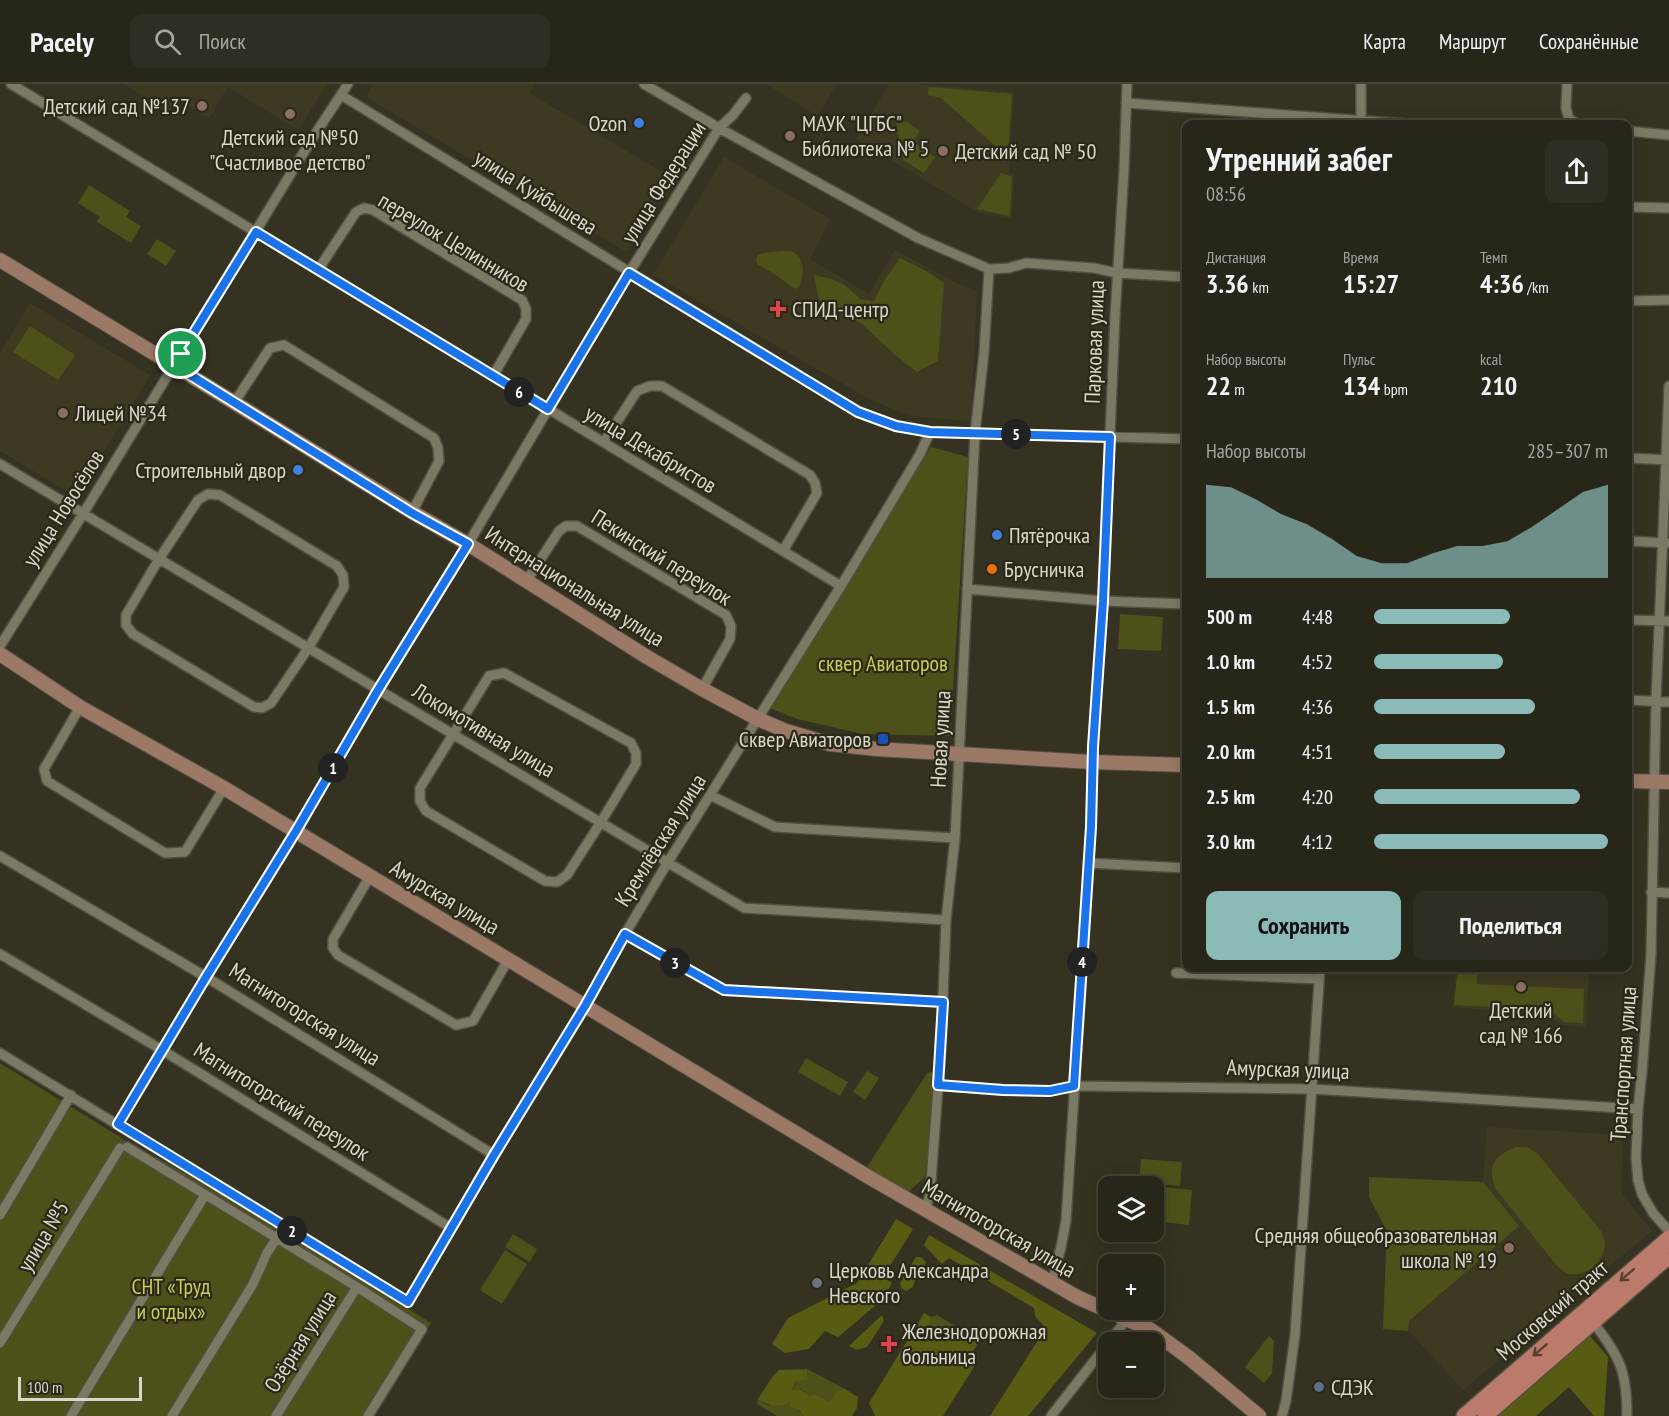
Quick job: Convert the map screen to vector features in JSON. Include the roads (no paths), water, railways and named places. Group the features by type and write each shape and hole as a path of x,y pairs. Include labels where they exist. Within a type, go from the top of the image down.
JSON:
{"main road":[{"name":"Московский тракт","path":"1464,1416 1669,1238"},
{"name":"Московский тракт","path":"1485,1416 1669,1256"}],"street":[{"name":"улица Декабристов","path":"11,84 841,586"},
{"name":"улица Новосёлов","path":"0,646 348,84"},
{"path":"644,84 918,238 989,269 1009,268 1026,263 1094,268 1117,273 1182,277"},
{"name":"Парковая улица","path":"1053,1283 1066,1221 1103,601 1127,84"},
{"path":"1361,84 1361,120"},
{"path":"1568,84 1566,108 1571,120"},
{"name":"улица Куйбышева","path":"341,95 858,412 896,426 930,432 1182,439"},
{"name":"улица Федерации","path":"118,1124 629,273 719,128 746,98"},
{"path":"1126,103 1326,120"},
{"path":"1632,131 1669,135"},
{"path":"1632,207 1669,208"},
{"name":"переулок Целинников","path":"318,270 356,213 364,208 373,210 522,300 526,309 526,319 494,376"},
{"name":"Интернациональная улица","path":"0,260 412,513 527,580 647,657 758,719 786,731 830,744 876,749 1182,765"},
{"name":"Новая улица","path":"925,1209 930,1195 946,920 955,838 975,434 984,353 989,269"},
{"path":"1632,301 1669,300"},
{"path":"234,403 270,348 284,345 294,351 434,438 439,461 412,513"},
{"path":"604,442 637,391 650,386 662,387 810,475 817,493 783,551"},
{"name":"Транспортная улица","path":"1669,386 1664,621 1656,701 1651,955 1636,1158 1639,1184 1649,1206 1669,1231"},
{"name":"Кремлёвская улица","path":"284,1226 408,1302 585,1006 668,862 841,586 920,454 930,432"},
{"path":"1632,458 1667,460"},
{"name":"Локомотивная улица","path":"0,464 744,908 946,920"},
{"path":"208,494 220,495 337,566 343,575 344,587 309,647 271,703 262,708 254,707 133,634 126,625 126,615 159,559 198,500 208,494"},
{"name":"Пекинский переулок","path":"527,580 559,531 567,526 577,526 726,615 731,626 730,639 702,689"},
{"path":"1632,541 1666,543"},
{"path":"967,589 1103,601 1182,604"},
{"path":"1632,620 1664,621"},
{"name":"Амурская улица","path":"0,654 80,707 224,788 867,1176"},
{"path":"504,673 631,743 636,753 636,764 567,875 556,882 545,881 426,811 420,801 420,788 454,735 489,676 504,673"},
{"path":"1632,700 1669,702"},
{"path":"80,707 44,769 47,781 165,853 185,852 224,788"},
{"path":"1632,781 1669,782"},
{"path":"710,795 775,827 955,838"},
{"name":"Магнитогорская улица","path":"0,856 206,977 494,1155"},
{"path":"1088,863 1182,868"},
{"path":"370,876 333,939 333,948 338,955 456,1025 473,1021 508,960"},
{"path":"1651,892 1669,893"},
{"path":"625,934 724,990 943,1002"},
{"name":"Магнитогорский переулок","path":"0,954 162,1050 451,1228"},
{"path":"1282,1416 1295,1335 1320,972"},
{"path":"1176,973 1319,979"},
{"path":"0,1053 284,1226 267,1253 253,1284 172,1416"},
{"name":"Амурская улица","path":"938,1085 1050,1091 1074,1086 1312,1089 1638,1110"},
{"path":"0,1215 71,1095"},
{"name":"улица №5","path":"0,1343 123,1148 204,1195"},
{"name":"Магнитогорская улица","path":"867,1176 1077,1297 1098,1306"},
{"path":"71,1416 204,1195 422,1329 368,1416"},
{"name":"Озёрная улица","path":"276,1416 357,1287"},
{"path":"1051,1416 1126,1320"},
{"name":"Магнитогорская улица","path":"1129,1320 1165,1339 1259,1416"},
{"path":"1593,1322 1621,1365 1625,1379 1627,1416"}],"place":[{"name":"Детский сад №137","path":"202,106"},
{"name":"Детский сад №50 \"Счастливое детство\"","path":"290,114"},
{"name":"Ozon","path":"639,123"},
{"name":"МАУК \"ЦГБС\" Библиотека № 5","path":"790,136"},
{"name":"Детский сад № 50","path":"943,151"},
{"name":"СПИД-центр","path":"778,309"},
{"name":"Лицей №34","path":"63,413"},
{"name":"Строительный двор","path":"298,470"},
{"name":"Пятёрочка","path":"997,535"},
{"name":"Брусничка","path":"992,569"},
{"name":"Сквер Авиаторов","path":"883,739"},
{"name":"Детский сад № 166","path":"1521,987"},
{"name":"Средняя общеобразовательная школа № 19","path":"1509,1248"},
{"name":"Церковь Александра Невского","path":"817,1283"},
{"name":"Железнодорожная больница","path":"889,1344"},
{"name":"СДЭК","path":"1319,1387"}],"park label":[{"name":"сквер Авиаторов","path":"883,663"},
{"name":"СНТ «Труд и отдых»","path":"171,1298"}]}
